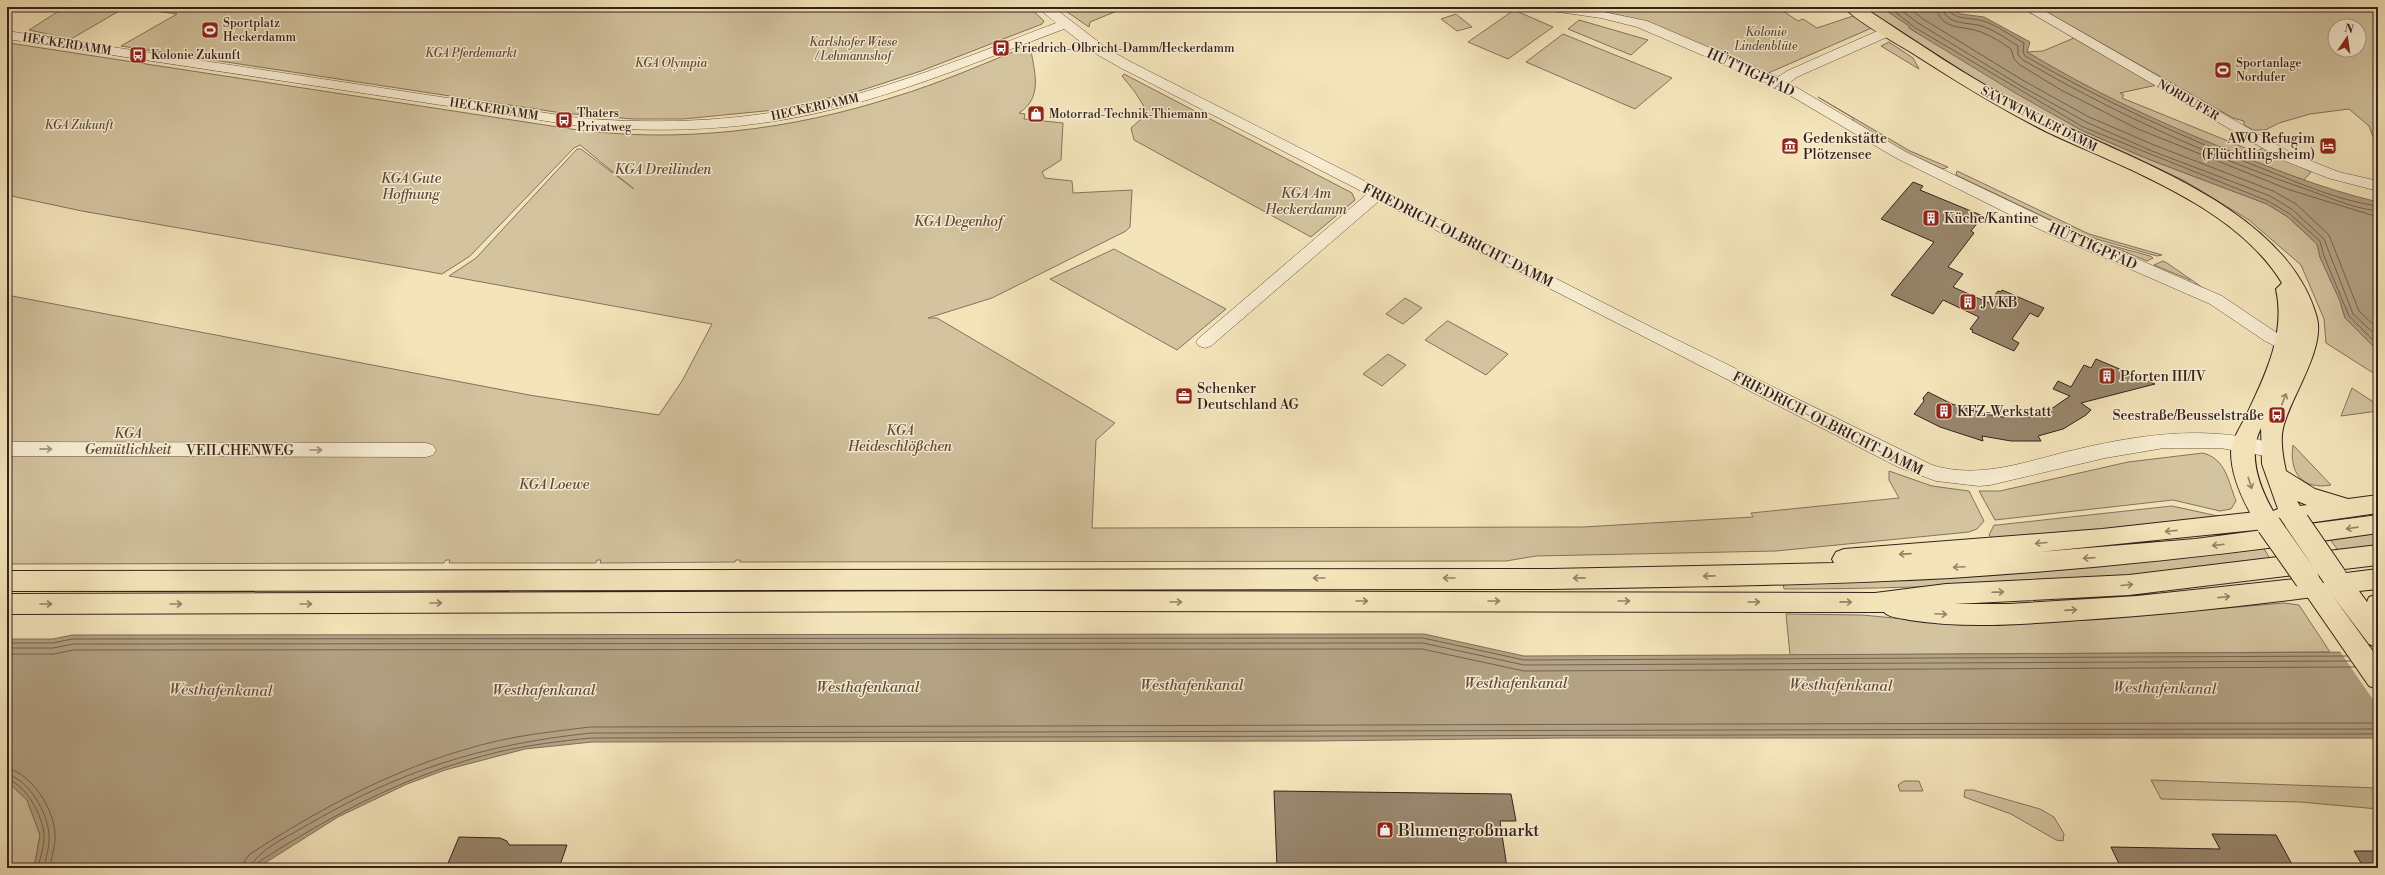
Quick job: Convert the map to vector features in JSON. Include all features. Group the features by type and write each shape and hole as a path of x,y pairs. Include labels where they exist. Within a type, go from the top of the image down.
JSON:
{"main road":[{"name":"SAATWINKLER DAMM","path":"1852,7 2012,108 2176,186 2232,220 2262,245 2294,287 2306,318 2308,329 2294,349 2243,445 2245,468 2256,500 2267,522 2323,581"},
{"name":"SAATWINKLER DAMM","path":"2294,349 2272,428 2271,450 2277,476 2323,581"},
{"path":"2277,476 2293,489 2312,499 2367,506"},
{"path":"1748,575 1771,566 2102,538 2267,522 2295,519 2367,506"},
{"path":"7,581 1550,579 1748,575 1888,571 2114,556 2378,524"},
{"path":"7,604 1022,601 1875,603 1946,594 2129,585 2378,555"},
{"path":"1875,603 1923,613 2015,614 2185,601 2323,581 2378,579"},
{"path":"2323,581 2367,641 2378,678"},
{"path":"2378,604 2378,626"}],"street":[{"name":"FRIEDRICH-OLBRICHT-DAMM","path":"1044,7 1103,52 1126,65 1928,473 1949,478 1970,480 1990,478 2112,450 2154,444 2220,440 2271,450"},
{"name":"HÜTTIGPFAD","path":"1552,7 1601,14 1642,24 1779,83 1901,155 2047,226 2216,300 2294,349"},
{"name":"NORDUFER","path":"2028,7 2288,157 2314,169 2378,186"},
{"name":"HECKERDAMM","path":"7,35 579,122 666,126 757,119 845,102 901,85 1065,24"},
{"path":"1779,83 1792,74 1889,31"},
{"path":"1205,342 1378,194"},
{"name":"VEILCHENWEG","path":"7,448 426,450"}],"green space":[{"path":"65,7 126,7 71,39 29,30"},
{"path":"126,7 1029,7 1044,21 1042,24 921,71 856,92 775,110 683,119 633,119 562,113 121,46 177,14"},
{"path":"1060,7 1127,7 1090,22 1089,27"},
{"name":"Kolonie Lindenblüte","path":"1584,7 1777,7 1798,21 1803,19 1817,28 1856,15 1874,27 1766,74 1625,17"},
{"path":"1863,7 1881,7 1910,26 1909,28 2081,130 2148,159 2267,204 2288,217 2317,244 2320,257 2340,301 2345,318 2378,351 2378,376 2326,343 2324,319 2301,265 2249,220 2183,180 2024,107 1986,86"},
{"name":"Sportanlage Nordufer","path":"2038,7 2378,7 2378,140 2373,137 2369,126 2349,109 2310,114 2279,123 2265,130 2253,130 2244,125 2244,121 2233,118"},
{"path":"1514,10 1553,27 1508,59 1468,42"},
{"path":"1456,14 1472,27 1457,31 1441,19"},
{"path":"1579,20 1648,40 1631,55 1568,29"},
{"path":"1563,34 1672,78 1635,109 1526,62"},
{"path":"2074,38 2157,85 2120,93 2124,95 2122,98 2255,152 2265,147 2311,172 2304,180 2232,154 2162,124 2093,90 2027,52 2043,51"},
{"path":"1889,42 1913,58 1919,69 1881,46"},
{"path":"9,43 571,129 653,135 734,131 775,126 815,118 929,86 1030,45 1035,74 1035,91 1027,107 1019,113 1025,114 1024,119 1063,123 1061,160 1042,172 1045,178 1072,181 1073,193 1132,190 1130,227 1126,231 992,298 928,318 937,318 1115,423 1096,440 1092,528 1583,527 1753,517 1751,513 1899,498 1889,480 1889,471 1932,486 1969,491 1984,521 1977,529 1969,532 1776,551 1536,556 1506,561 740,562 740,560 736,560 735,562 600,563 601,560 597,560 596,563 449,563 450,560 446,560 444,563 7,564 7,295 529,395 659,415 682,381 712,324 449,276 476,258 577,149 581,149 634,189 580,145 574,148 470,256 442,274 82,211 7,195 7,45"},
{"name":"KGA Am Heckerdamm","path":"1124,74 1352,193 1355,200 1311,237 1134,140 1131,128 1148,113 1135,92 1122,76"},
{"path":"1818,97 1910,151 1948,167 1943,169 1905,152 1853,122 1853,118"},
{"path":"1957,171 2089,234 2162,255 2157,256 2082,235 1956,175"},
{"path":"2091,240 2153,258 2147,261 2111,246 2108,250"},
{"path":"1114,249 1226,309 1177,350 1050,279"},
{"path":"2163,261 2216,297 2187,284 2190,280 2154,265"},
{"path":"1405,298 1422,308 1403,324 1386,314"},
{"path":"1447,321 1508,354 1486,375 1425,340"},
{"path":"1388,354 1406,365 1382,386 1363,374"},
{"path":"2352,388 2378,405 2378,411 2341,416"},
{"path":"2293,445 2331,485 2312,485 2305,482 2300,477 2293,464"},
{"path":"2203,453 2217,460 2225,472 2236,501 2231,509 2220,511 2173,500 1995,520 1979,491 2000,491 2128,462"},
{"path":"2172,506 2227,518 1993,539 1989,535 1994,525"},
{"path":"2378,531 2378,547 2340,553 2329,538"},
{"path":"2263,547 2272,562 2090,578 1968,585 1845,589 1784,589 1783,584"},
{"path":"2284,603 2299,605 2330,652 1790,655 1786,614 1862,615 1926,621 2226,608"},
{"path":"2151,780 2378,788 2378,809 2300,802 2161,799"},
{"path":"7,781 27,800 40,835 34,868 7,868"},
{"path":"1904,781 1919,781 1923,791 1900,791 1898,785"},
{"path":"1965,790 1973,790 2040,809 2054,817 2064,834 2063,841 2056,840 2011,814 1964,797"}],"water":[{"path":"1881,7 1949,7 1961,14 1984,17 2030,42 2027,52 2050,66 2145,114 2193,136 2277,170 2337,191 2378,202 2378,351 2345,318 2340,301 2320,257 2317,244 2288,217 2267,204 2148,159 2081,130 2017,94 1909,28 1909,26"},
{"name":"Westhafenkanal","path":"1424,634 1524,656 2378,652 2378,738 1563,738 1316,741 592,742 525,749 445,770 407,784 338,817 257,868 34,868 40,835 27,800 7,781 7,639 53,639 72,635"}],"pier":[{"path":"2339,650 2378,650 2378,707"}],"building":[{"path":"1913,182 1923,186 1920,190 1983,216 1971,231 1974,233 1948,267 1963,274 1953,287 1989,303 1998,291 2001,292 2002,290 2044,308 2038,317 2030,313 2012,339 2019,343 2014,351 1972,332 1973,330 1970,329 1979,317 1943,300 1933,314 1891,295 1934,242 1881,219"},
{"name":"KFZ-Werkstatt","path":"2096,359 2155,384 2081,403 2091,410 2086,415 2063,429 2038,436 2041,441 2011,441 1982,436 1983,441 1940,427 1914,414 1924,401 1923,398 1928,392 1952,404 1986,414 2002,417 2022,415 2023,418 2044,414 2070,396 2053,389 2058,381 2071,387 2084,365 2091,368"},
{"name":"Blumengroßmarkt","path":"1274,791 1511,794 1516,821 1500,821 1507,868 1277,868"},
{"path":"2212,834 2276,835 2294,868 2121,868 2111,847 2220,849"},
{"path":"459,837 500,838 507,841 509,845 567,845 559,868 446,868"},
{"path":"2354,851 2378,851 2378,868 2364,868"}],"place":[{"name":"Sportplatz Heckerdamm","path":"210,30"},
{"name":"Friedrich-Olbricht-Damm/Heckerdamm","path":"1001,48"},
{"name":"Kolonie Zukunft","path":"138,55"},
{"name":"Sportanlage Nordufer","path":"2223,70"},
{"name":"Motorrad-Technik-Thiemann","path":"1036,114"},
{"name":"Thaters Privatweg","path":"564,120"},
{"name":"Gedenkstätte Plötzensee","path":"1790,146"},
{"name":"AWO Refugim (Flüchtlingsheim)","path":"2328,146"},
{"name":"Küche/Kantine","path":"1931,218"},
{"name":"JVKB","path":"1968,302"},
{"name":"Pforten III/IV","path":"2107,376"},
{"name":"Schenker Deutschland AG","path":"1184,396"},
{"name":"KFZ-Werkstatt","path":"1944,411"},
{"name":"Seestraße/Beusselstraße","path":"2277,415"},
{"name":"Blumengroßmarkt","path":"1385,830"}],"park label":[{"name":"Karlshofer Wiese / Lehmannshof","path":"853,49"},
{"name":"KGA Pferdemarkt","path":"471,53"},
{"name":"KGA Olympia","path":"671,63"},
{"name":"KGA Zukunft","path":"79,125"},
{"name":"KGA Dreilinden","path":"663,169"},
{"name":"KGA Gute Hoffnung","path":"411,186"},
{"name":"KGA Degenhof","path":"958,221"},
{"name":"KGA Heideschlößchen","path":"900,438"},
{"name":"KGA Gemütlichkeit","path":"128,442"},
{"name":"KGA Loewe","path":"554,484"}]}
